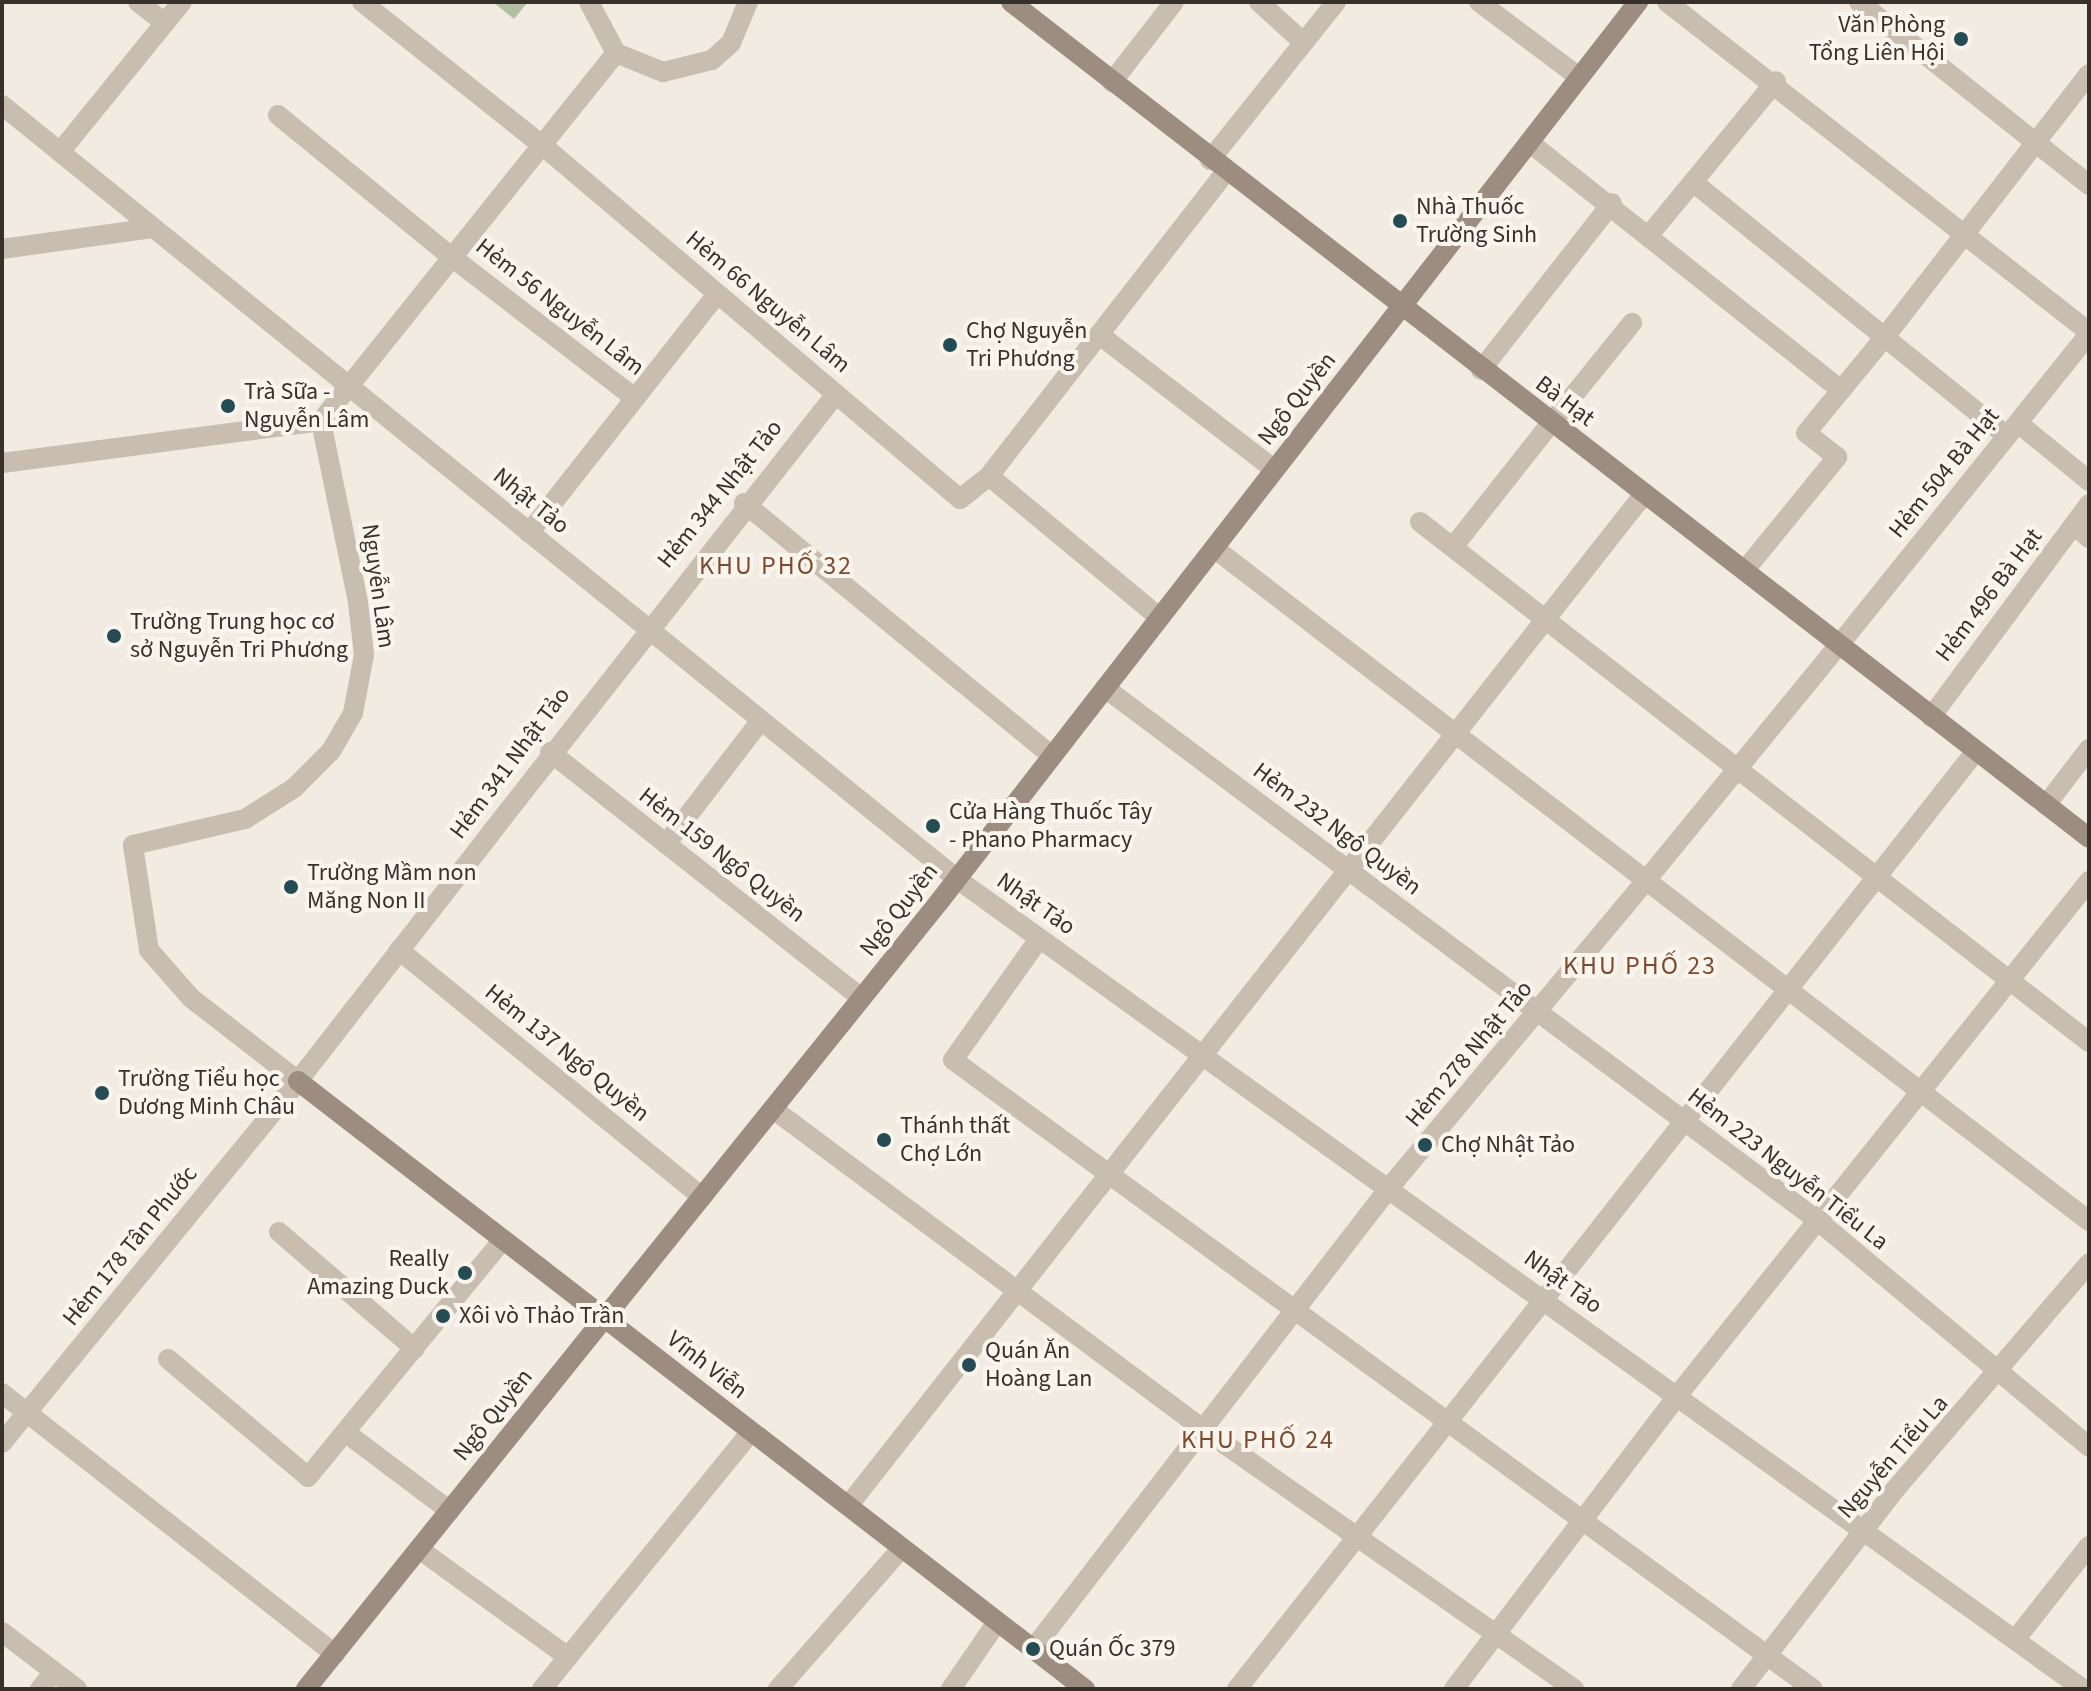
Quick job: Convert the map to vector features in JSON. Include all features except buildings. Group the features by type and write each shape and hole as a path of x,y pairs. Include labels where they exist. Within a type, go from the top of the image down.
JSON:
{"street":[{"path":"138,2 165,23"},
{"path":"60,152 182,2"},
{"name":"Hẻm 66 Nguyễn Lâm","path":"362,2 387,10 960,499 989,476"},
{"path":"589,2 616,53 663,72 688,70 731,43 748,2"},
{"name":"Bà Hạt","path":"1011,2 1400,308 1745,570 2089,838"},
{"path":"1112,82 1174,2"},
{"path":"1259,2 1303,42"},
{"path":"1160,618 989,476 1101,336 1303,42 1336,2"},
{"path":"1479,2 1579,77"},
{"name":"Ngô Quyền","path":"306,1689 957,879 1638,2"},
{"path":"1667,2 1776,81 2089,333"},
{"path":"1859,2 2089,185"},
{"path":"2,463 321,421 616,53"},
{"path":"1745,570 1837,457 1806,433 1966,234 2089,74"},
{"path":"1650,234 1776,81"},
{"name":"Nhật Tảo","path":"3,107 957,879 2083,1689"},
{"name":"Hẻm 56 Nguyễn Lâm","path":"278,115 453,258 635,398"},
{"path":"1529,142 1612,203 1841,390"},
{"path":"1693,182 1884,338 2089,481"},
{"path":"1481,370 1612,203"},
{"path":"2,249 153,228"},
{"path":"529,533 717,294"},
{"path":"1453,547 1632,323"},
{"name":"Hẻm 504 Bà Hạt","path":"1739,766 2089,333"},
{"path":"1101,336 1274,469"},
{"name":"Hẻm 344 Nhật Tảo","path":"646,627 744,503 836,394"},
{"name":"Nguyễn Lâm","path":"298,1081 191,998 149,950 133,845 245,819 294,788 331,751 353,713 364,655 358,602 321,421"},
{"path":"848,1506 1204,1055 1454,730 1644,494"},
{"path":"744,503 1052,756"},
{"name":"Hẻm 496 Bà Hạt","path":"1931,717 2081,532 2089,504"},
{"path":"1420,522 1739,766 2089,1042"},
{"path":"1214,548 1923,1089 2089,1221"},
{"name":"Hẻm 341 Nhật Tảo","path":"298,1081 646,627"},
{"name":"Hẻm 232 Ngô Quyền","path":"1105,688 1538,1012"},
{"path":"666,844 761,720"},
{"path":"2046,805 2089,749"},
{"path":"1237,1689 1688,1123 1976,751"},
{"name":"Hẻm 159 Ngô Quyền","path":"550,752 862,998"},
{"name":"Hẻm 278 Nhật Tảo","path":"1033,1649 1389,1188 1739,766"},
{"path":"1454,1689 1586,1520 1677,1396 2089,881"},
{"path":"1039,939 953,1060 1293,1312 1586,1520 1813,1689"},
{"name":"Hẻm 137 Ngô Quyền","path":"399,950 702,1197"},
{"name":"Hẻm 223 Nguyễn Tiểu La","path":"1538,1012 1817,1220 2089,1447"},
{"name":"Vĩnh Viễn","path":"298,1081 1085,1689"},
{"name":"Hẻm 178 Tân Phước","path":"2,1443 298,1081"},
{"path":"773,1109 1203,1429 1574,1689"},
{"path":"279,1232 415,1349"},
{"path":"168,1359 308,1477 503,1240"},
{"name":"Nguyễn Tiểu La","path":"1741,1689 1864,1531 1999,1375 2089,1263"},
{"path":"2,1393 335,1654"},
{"path":"345,1432 450,1511"},
{"path":"542,1689 751,1432"},
{"path":"2015,1640 2089,1546"},
{"path":"778,1689 902,1548"},
{"path":"419,1549 568,1657"},
{"path":"951,1689 997,1622"},
{"path":"2,1632 77,1689"},
{"path":"40,1689 54,1672"}],"green space":[{"path":"493,2 528,2 514,19"}],"place":[{"name":"Văn Phòng Tổng Liên Hội","path":"1961,39"},
{"name":"Nhà Thuốc Trường Sinh","path":"1400,221"},
{"name":"Chợ Nguyễn Tri Phương","path":"950,345"},
{"name":"Trà Sữa - Nguyễn Lâm","path":"228,406"},
{"name":"Trường Trung học cơ sở Nguyễn Tri Phương","path":"114,636"},
{"name":"Cửa Hàng Thuốc Tây - Phano Pharmacy","path":"933,826"},
{"name":"Trường Mầm non Măng Non II","path":"291,887"},
{"name":"Trường Tiểu học Dương Minh Châu","path":"102,1093"},
{"name":"Thánh thất Chợ Lớn","path":"884,1140"},
{"name":"Chợ Nhật Tảo","path":"1425,1145"},
{"name":"Really Amazing Duck","path":"465,1273"},
{"name":"Xôi vò Thảo Trần","path":"443,1316"},
{"name":"Quán Ăn Hoàng Lan","path":"969,1365"},
{"name":"Quán Ốc 379","path":"1033,1649"}],"district":[{"name":"KHU PHỐ 32","path":"776,566"},
{"name":"KHU PHỐ 23","path":"1640,966"},
{"name":"KHU PHỐ 24","path":"1258,1440"}]}
